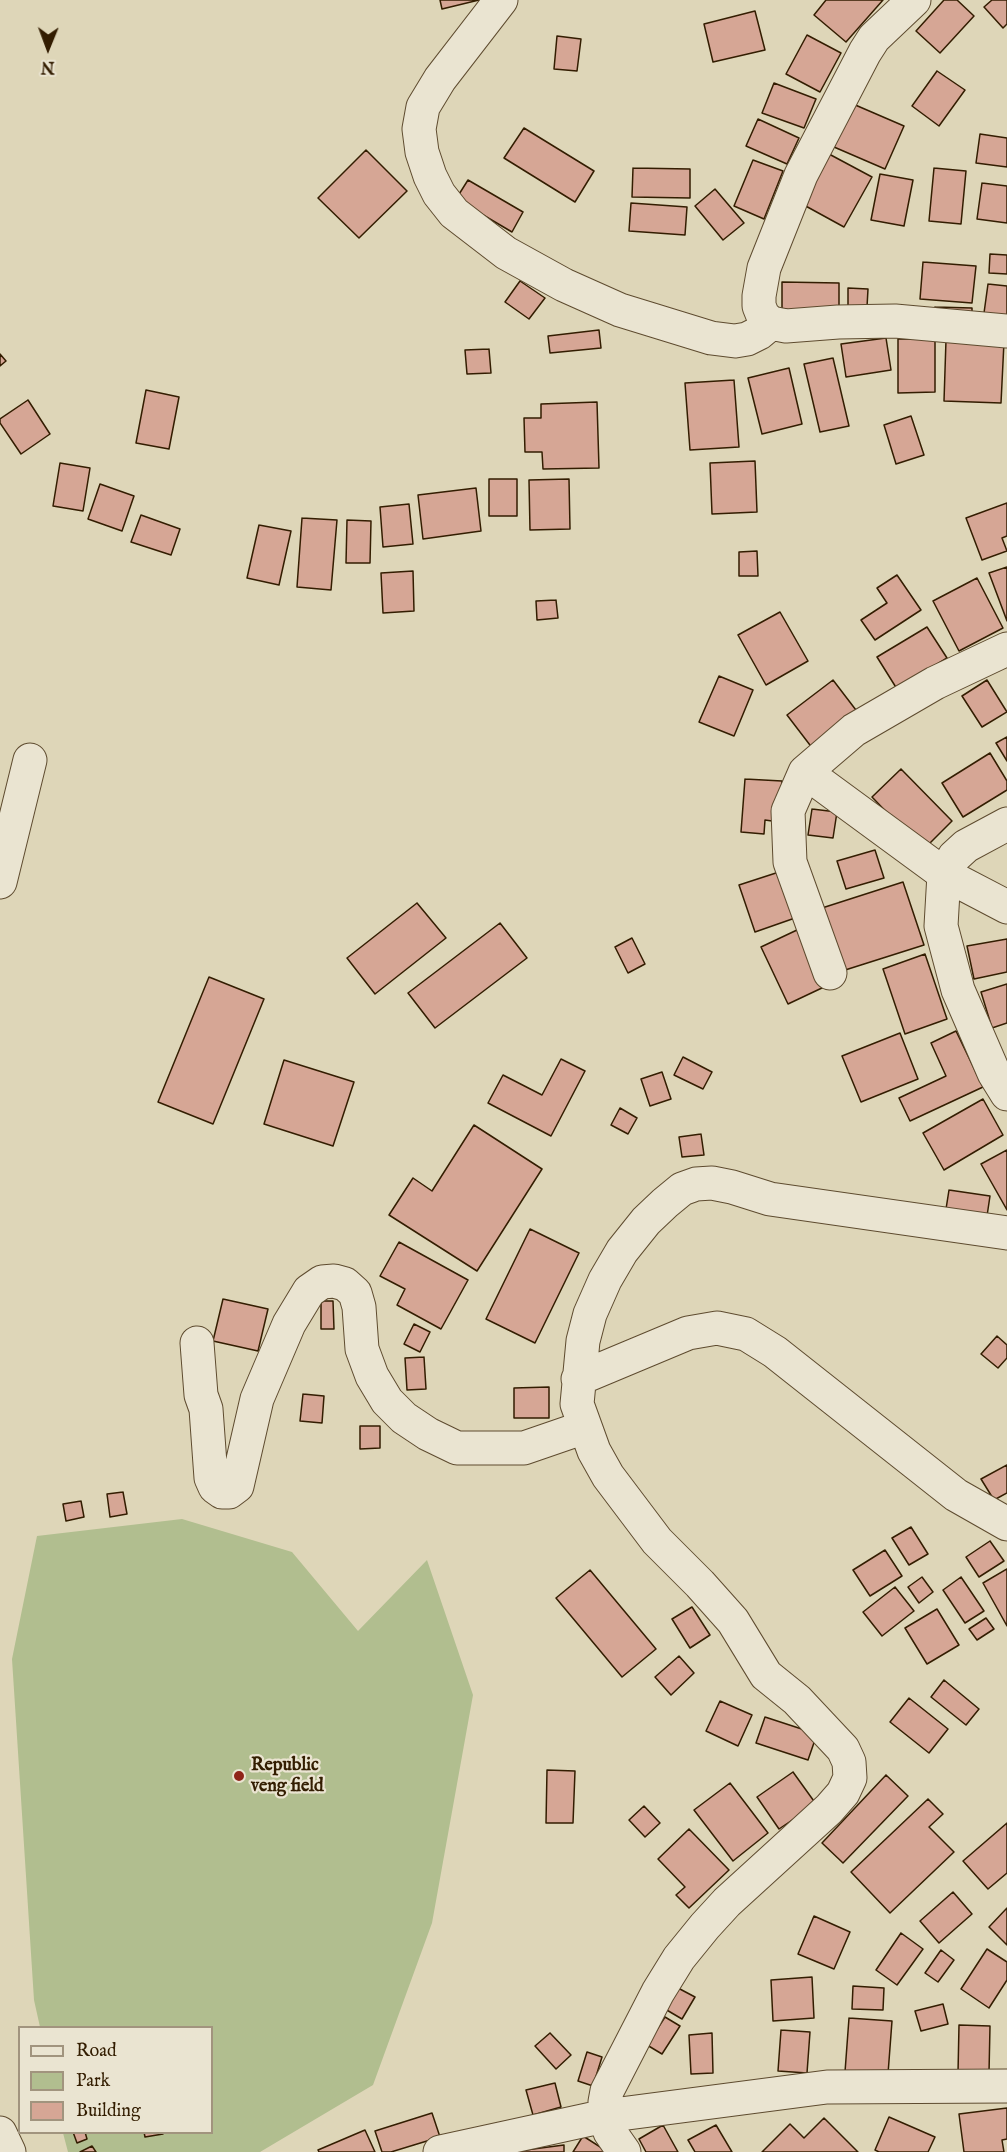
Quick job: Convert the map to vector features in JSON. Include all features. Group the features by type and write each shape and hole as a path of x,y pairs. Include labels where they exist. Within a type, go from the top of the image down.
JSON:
{"street":[{"path":"501,0 440,79 423,107 419,129 427,168 439,194 454,213 506,254 564,285 620,310 711,338 747,339 771,323"},
{"path":"914,0 874,39 865,52 801,175 764,268 759,306 763,316 771,323 786,326 895,321 1007,331"},
{"path":"830,973 790,862 788,811 805,772 854,730 935,683 1007,649"},
{"path":"0,882 30,760"},
{"path":"805,772 944,874 1007,907"},
{"path":"1007,824 966,846 954,857 944,874 941,926 958,990 994,1073 1007,1094"},
{"path":"624,2152 610,2132 604,2116 608,2091 658,1992 679,1958 705,1926 727,1902 829,1809 843,1793 850,1778 849,1762 843,1749 797,1700 766,1675 733,1621 657,1541 608,1476 594,1451 577,1404 583,1341 590,1314 605,1280 622,1251 646,1221 682,1190 696,1184 712,1183 732,1186 770,1199 1007,1233"},
{"path":"197,1343 201,1395 207,1416 212,1478 215,1487 222,1492 229,1492 237,1486 257,1399 289,1324 309,1291 322,1282 334,1281 345,1284 355,1293 359,1307 362,1349 372,1376 387,1401 404,1419 428,1434 457,1448 524,1448 585,1426"},
{"path":"578,1379 688,1333 717,1328 746,1334 775,1352 956,1495 1007,1524"},
{"path":"440,2152 604,2116 827,2087 1007,2086"},
{"path":"0,2133 9,2152"}],"green space":[{"name":"Republic veng field","path":"182,1519 292,1552 358,1631 427,1560 473,1695 432,1923 373,2085 260,2152 68,2152 63,2134 213,2134 213,2026 40,2026 34,2000 12,1659 37,1536"}],"building":[{"path":"440,0 479,0 442,9"},
{"path":"826,0 883,0 846,42 814,15"},
{"path":"944,0 957,0 974,16 940,53 916,31"},
{"path":"992,0 1007,0 1007,24 1003,28 984,7"},
{"path":"755,11 765,50 713,62 704,24"},
{"path":"807,35 841,53 820,92 786,74"},
{"path":"557,36 581,39 577,71 554,69"},
{"path":"937,71 965,90 939,126 912,106"},
{"path":"774,83 816,99 804,128 762,113"},
{"path":"853,104 904,126 885,169 834,147"},
{"path":"758,119 799,138 787,164 746,146"},
{"path":"524,128 594,171 575,202 504,158"},
{"path":"980,134 1007,138 1007,167 976,163"},
{"path":"366,150 407,191 359,238 318,198"},
{"path":"829,154 872,177 844,227 802,204"},
{"path":"753,160 783,171 764,219 734,206"},
{"path":"633,168 690,169 690,198 632,197"},
{"path":"934,168 966,171 961,224 929,221"},
{"path":"880,174 913,180 904,226 871,220"},
{"path":"468,180 523,212 512,232 456,199"},
{"path":"982,183 1007,186 1007,223 977,219"},
{"path":"715,189 744,223 723,240 695,206"},
{"path":"631,203 687,207 685,235 629,231"},
{"path":"990,254 1007,255 1007,274 989,273"},
{"path":"923,262 976,266 972,303 920,299"},
{"path":"520,281 545,298 529,319 505,302"},
{"path":"782,282 839,283 839,312 782,311"},
{"path":"988,284 1007,286 1007,316 984,313"},
{"path":"848,288 868,289 867,307 848,307"},
{"path":"935,307 972,308 972,322 934,321"},
{"path":"599,330 601,348 550,353 548,336"},
{"path":"886,338 891,370 846,377 841,344"},
{"path":"898,339 935,339 935,392 898,393"},
{"path":"946,340 1004,342 1001,403 944,401"},
{"path":"489,349 491,373 467,374 465,350"},
{"path":"0,354 6,361 0,366"},
{"path":"833,358 849,426 820,432 804,364"},
{"path":"789,368 802,424 762,434 748,378"},
{"path":"734,380 739,447 690,450 685,383"},
{"path":"146,390 179,397 169,449 136,443"},
{"path":"28,400 50,434 21,454 0,423 0,419"},
{"path":"597,402 599,468 543,469 542,452 525,452 524,418 541,418 541,404"},
{"path":"911,416 924,455 896,464 884,425"},
{"path":"755,461 757,512 712,514 710,463"},
{"path":"60,463 90,468 83,511 53,506"},
{"path":"489,479 517,479 517,516 489,516"},
{"path":"569,479 570,529 530,530 529,480"},
{"path":"100,484 134,496 122,531 88,519"},
{"path":"476,488 481,531 423,539 418,495"},
{"path":"1007,503 1007,536 1002,538 1007,551 982,560 966,518"},
{"path":"409,504 413,544 383,547 380,507"},
{"path":"141,515 180,529 171,555 131,542"},
{"path":"302,518 337,520 331,590 297,587"},
{"path":"347,520 371,521 370,563 346,563"},
{"path":"259,525 291,531 279,585 247,578"},
{"path":"757,551 758,576 739,576 739,552"},
{"path":"1007,567 1007,621 989,573"},
{"path":"413,571 414,611 383,613 381,573"},
{"path":"897,575 921,610 875,640 861,620 887,603 877,588"},
{"path":"977,578 1003,628 959,651 933,601"},
{"path":"556,600 558,618 537,620 536,601"},
{"path":"780,612 808,661 766,685 738,635"},
{"path":"927,627 947,658 897,689 877,657"},
{"path":"719,676 753,690 734,736 699,722"},
{"path":"833,680 859,714 813,749 787,715"},
{"path":"987,680 1007,712 982,727 962,696"},
{"path":"1007,737 1007,761 996,743"},
{"path":"990,753 1007,781 1007,790 963,817 942,783"},
{"path":"901,769 952,821 923,850 872,797"},
{"path":"745,779 782,781 779,822 765,820 764,834 741,832"},
{"path":"812,809 837,812 833,838 808,835"},
{"path":"875,850 884,878 846,889 837,861"},
{"path":"779,872 795,918 755,932 739,885"},
{"path":"903,882 924,945 842,971 822,908"},
{"path":"417,903 446,938 375,994 347,958"},
{"path":"500,923 527,958 435,1028 408,993"},
{"path":"797,930 824,987 788,1004 761,947"},
{"path":"632,938 645,964 628,973 615,947"},
{"path":"1007,939 1007,972 974,979 967,946"},
{"path":"925,954 947,1019 905,1034 883,969"},
{"path":"209,977 264,999 213,1124 158,1102"},
{"path":"1007,984 1007,1023 992,1028 981,992"},
{"path":"956,1031 983,1087 910,1121 899,1098 946,1076 931,1043"},
{"path":"900,1033 918,1079 861,1102 842,1056"},
{"path":"683,1057 712,1072 703,1089 674,1075"},
{"path":"561,1059 585,1071 551,1136 488,1103 503,1075 542,1095"},
{"path":"284,1060 354,1082 333,1146 264,1124"},
{"path":"662,1072 671,1099 650,1106 641,1079"},
{"path":"983,1099 1003,1135 944,1170 923,1133"},
{"path":"620,1108 637,1118 628,1134 611,1125"},
{"path":"474,1125 542,1169 477,1271 389,1215 413,1178 432,1191"},
{"path":"701,1134 704,1155 682,1157 679,1137"},
{"path":"1007,1150 1007,1210 981,1164"},
{"path":"949,1190 990,1196 987,1216 946,1209"},
{"path":"530,1229 579,1253 535,1343 486,1319"},
{"path":"399,1242 468,1280 441,1329 397,1305 405,1289 380,1276"},
{"path":"223,1299 268,1309 258,1351 213,1341"},
{"path":"321,1301 333,1301 334,1329 321,1329"},
{"path":"414,1324 430,1332 420,1352 404,1344"},
{"path":"997,1336 1007,1345 1007,1358 998,1368 981,1354"},
{"path":"424,1357 426,1389 407,1390 405,1358"},
{"path":"549,1387 549,1418 514,1418 514,1388"},
{"path":"303,1394 324,1396 322,1423 300,1421"},
{"path":"360,1426 380,1426 380,1448 360,1449"},
{"path":"1007,1465 1007,1493 994,1500 981,1479"},
{"path":"123,1492 127,1514 110,1517 107,1494"},
{"path":"81,1501 84,1517 66,1521 63,1504"},
{"path":"911,1527 928,1554 909,1565 892,1538"},
{"path":"990,1541 1004,1561 979,1577 966,1557"},
{"path":"885,1550 902,1576 870,1596 853,1570"},
{"path":"1007,1569 1007,1626 983,1583"},
{"path":"590,1570 656,1649 622,1677 556,1598"},
{"path":"922,1577 933,1592 919,1603 908,1587"},
{"path":"961,1577 984,1611 965,1623 943,1590"},
{"path":"895,1587 914,1611 882,1636 863,1612"},
{"path":"692,1607 710,1635 690,1648 672,1619"},
{"path":"937,1609 959,1645 927,1664 905,1628"},
{"path":"986,1618 994,1629 977,1640 969,1629"},
{"path":"679,1656 694,1673 671,1695 655,1677"},
{"path":"944,1680 979,1709 966,1725 931,1697"},
{"path":"909,1698 948,1729 929,1753 890,1722"},
{"path":"720,1701 752,1715 738,1746 706,1731"},
{"path":"765,1717 817,1734 808,1760 756,1743"},
{"path":"547,1770 575,1771 573,1823 546,1823"},
{"path":"793,1772 816,1804 779,1829 757,1797"},
{"path":"886,1775 908,1796 843,1863 822,1843"},
{"path":"730,1783 768,1833 733,1861 694,1810"},
{"path":"928,1799 943,1814 929,1827 954,1852 890,1913 851,1872"},
{"path":"644,1806 660,1823 645,1837 629,1820"},
{"path":"1007,1823 1007,1873 988,1889 963,1861"},
{"path":"689,1829 729,1870 689,1908 676,1895 685,1887 658,1859"},
{"path":"953,1892 972,1914 939,1943 920,1921"},
{"path":"1007,1908 1007,1945 989,1927"},
{"path":"814,1916 850,1932 834,1969 798,1954"},
{"path":"901,1933 923,1949 897,1985 876,1970"},
{"path":"987,1949 1007,1962 1007,1980 989,2008 961,1989"},
{"path":"941,1950 954,1960 938,1982 925,1973"},
{"path":"812,1977 814,2018 773,2021 771,1980"},
{"path":"853,1986 884,1988 883,2010 852,2009"},
{"path":"678,1988 695,1997 682,2019 665,2009"},
{"path":"943,2004 948,2024 921,2031 915,2011"},
{"path":"665,2017 680,2026 662,2054 647,2045"},
{"path":"849,2018 892,2021 888,2074 845,2072"},
{"path":"959,2025 990,2026 989,2073 958,2073"},
{"path":"781,2030 810,2032 807,2073 778,2071"},
{"path":"550,2033 571,2055 556,2069 535,2046"},
{"path":"712,2033 713,2073 691,2074 689,2035"},
{"path":"587,2052 602,2057 593,2086 578,2081"},
{"path":"555,2083 561,2107 533,2115 526,2090"},
{"path":"1007,2108 1007,2139 1002,2140 1004,2152 964,2152 959,2114"},
{"path":"432,2113 440,2137 391,2152 382,2152 375,2131"},
{"path":"889,2117 935,2137 928,2152 879,2152 875,2150"},
{"path":"824,2118 858,2152 762,2152 790,2124 804,2138"},
{"path":"663,2125 678,2152 646,2152 639,2139"},
{"path":"716,2125 732,2152 695,2152 688,2140"},
{"path":"365,2130 375,2152 319,2152 318,2150"},
{"path":"74,2134 86,2134 87,2139 77,2143"},
{"path":"144,2134 163,2134 145,2137"},
{"path":"583,2136 608,2152 573,2152"},
{"path":"564,2145 564,2152 518,2152 518,2151"},
{"path":"92,2146 96,2152 80,2152"}],"place":[{"name":"Republic veng field","path":"239,1776"}]}
